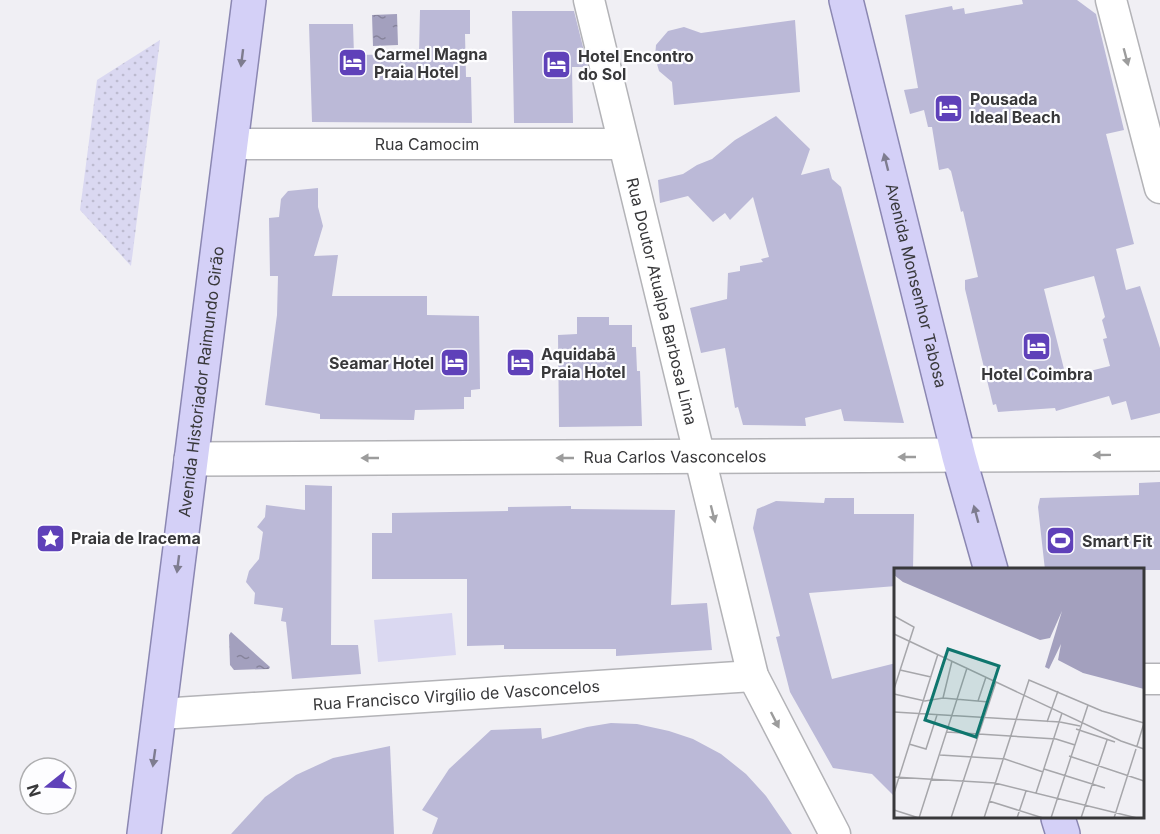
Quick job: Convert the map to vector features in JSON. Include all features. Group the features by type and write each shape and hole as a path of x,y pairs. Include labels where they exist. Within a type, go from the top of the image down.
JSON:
{"main road":[{"name":"Avenida Historiador Raimundo Girão","path":"144,834 249,0"},
{"name":"Avenida Monsenhor Tabosa","path":"846,0 959,457 990,568"},
{"name":"Rua Carlos Vasconcelos","path":"191,459 959,457 1160,454"},
{"path":"1058,819 1062,834"}],"street":[{"name":"Rua Doutor Atualpa Barbosa Lima","path":"589,0 753,676 834,834"},
{"path":"1111,0 1160,188"},
{"name":"Rua Camocim","path":"231,144 623,144"},
{"name":"Rua Francisco Virgílio de Vasconcelos","path":"160,714 753,676"}],"shaded area":[{"path":"160,40 131,266 80,210 97,80"},
{"path":"452,613 456,655 378,662 374,620"}],"water":[{"path":"397,14 398,45 373,46 372,15"},
{"path":"231,632 270,667 269,669 234,670 230,665 229,635"}],"building":[{"path":"1022,0 1077,0 1096,14 1124,130 1106,134 1134,244 1116,249 1126,290 1140,286 1160,348 1160,413 1131,420 1126,401 1112,405 1109,396 1056,411 1055,408 998,412 996,404 993,405 965,289 965,280 978,277 963,211 961,212 951,171 948,168 939,170 932,127 928,127 924,110 910,114 904,90 918,88 905,15 952,6 953,10 964,8 965,14 1023,4","holes":["1094,276 1105,317 1102,320 1107,338 1103,339 1110,366 1066,377 1044,289"]},
{"path":"420,10 470,10 470,34 465,34 466,77 471,77 472,123 312,122 309,24 353,24 354,55 419,54"},
{"path":"512,11 574,11 588,67 572,67 573,123 514,123"},
{"path":"795,20 800,92 674,105 672,82 659,71 655,57 656,45 668,31 684,27 701,33"},
{"path":"776,116 810,149 801,175 829,168 832,179 841,187 904,423 844,421 841,409 805,418 806,426 743,425 738,407 735,408 725,348 701,353 690,308 727,299 728,273 740,271 740,266 763,262 761,259 769,257 753,197 730,220 725,213 713,222 688,196 660,203 658,180 683,174 712,159 735,140"},
{"path":"318,188 318,207 323,226 314,256 338,255 332,296 427,296 427,315 479,316 480,389 471,390 471,397 464,397 464,409 415,410 414,420 320,419 320,414 265,405 277,315 278,276 270,276 269,218 279,217 281,199 288,191"},
{"path":"577,317 609,317 609,325 632,325 632,347 636,347 637,371 640,371 642,426 559,427 558,335 577,334"},
{"path":"1160,482 1160,570 1045,568 1038,507 1040,498 1139,495 1139,483"},
{"path":"305,485 332,486 331,645 358,645 361,674 292,679 286,622 281,621 283,608 254,604 255,593 246,582 249,571 259,559 263,532 257,527 265,517 266,505 305,510"},
{"path":"825,498 854,498 854,514 914,514 913,568 894,568 894,586 809,593 832,679 894,664 894,796 872,774 833,768 790,692 776,637 780,636 753,528 757,509 776,501 824,503"},
{"path":"571,506 571,509 675,510 671,605 707,603 712,650 616,656 616,649 504,649 504,645 467,646 467,579 372,579 372,533 392,533 392,513 508,511 508,507"},
{"path":"611,723 637,724 669,731 693,739 721,754 746,774 766,796 792,834 432,834 438,818 422,810 449,769 491,730 541,728 542,739"},
{"path":"390,746 394,834 231,834 265,797 296,775 333,758"}],"place":[{"name":"Carmel Magna Praia Hotel","path":"353,63"},
{"name":"Hotel Encontro do Sol","path":"557,65"},
{"name":"Pousada Ideal Beach","path":"949,108"},
{"name":"Hotel Coimbra","path":"1037,346"},
{"name":"Seamar Hotel","path":"455,363"},
{"name":"Aquidabã Praia Hotel","path":"520,363"},
{"name":"Praia de Iracema","path":"50,538"},
{"name":"Smart Fit","path":"1061,541"}]}
